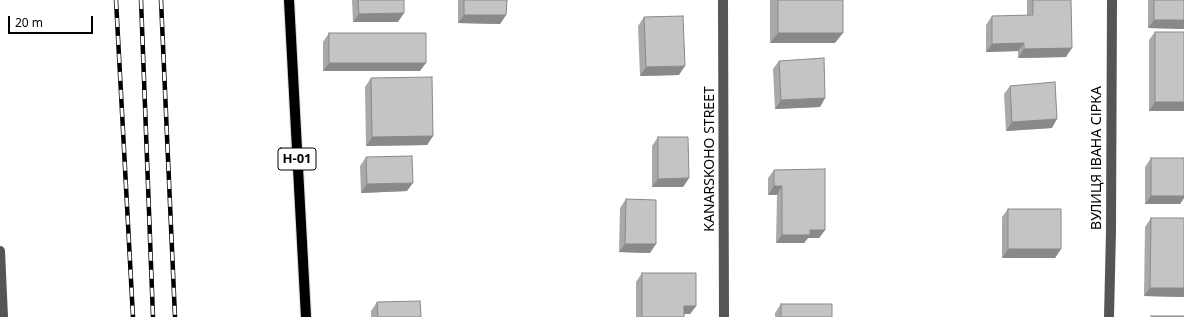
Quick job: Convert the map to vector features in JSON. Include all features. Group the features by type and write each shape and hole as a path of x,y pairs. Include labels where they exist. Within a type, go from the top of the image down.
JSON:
{"main road":[{"name":"Н-01","path":"289,0 306,317"}],"street":[{"name":"KANARSKOHO STREET","path":"723,0 724,317"},
{"name":"ВУЛИЦЯ ІВАНА СІРКА","path":"1109,317 1112,0"},
{"path":"0,251 3,317"}],"building":[{"path":"358,0 404,0 404,13 359,14"},
{"path":"464,0 507,0 506,15 464,15"},
{"path":"778,0 843,0 843,33 778,33"},
{"path":"1033,0 1071,0 1072,48 1024,49 1024,43 992,44 992,16 1033,15"},
{"path":"1154,0 1184,0 1184,20 1154,20"},
{"path":"683,16 685,66 646,67 644,17"},
{"path":"1155,32 1184,32 1184,102 1155,102"},
{"path":"329,33 426,33 426,63 329,63"},
{"path":"824,58 825,98 781,100 779,61"},
{"path":"432,77 433,136 372,137 371,78"},
{"path":"1055,82 1057,119 1012,122 1010,86"},
{"path":"658,137 688,137 689,178 658,179"},
{"path":"412,156 413,183 367,184 366,157"},
{"path":"1151,158 1184,158 1184,196 1151,196"},
{"path":"825,169 825,230 810,230 810,235 782,235 782,186 774,186 774,170"},
{"path":"626,199 656,200 656,244 625,244"},
{"path":"1008,209 1061,209 1061,249 1008,249"},
{"path":"1151,218 1184,218 1184,288 1150,288"},
{"path":"642,273 696,273 696,306 684,306 684,317 642,317"},
{"path":"420,301 421,317 378,317 377,302"},
{"path":"781,304 832,304 832,317 781,317"},
{"path":"1184,316 1184,317 1151,317"}],"railway":[{"path":"116,0 133,317"},
{"path":"141,0 153,317"},
{"path":"161,0 175,317"}]}
